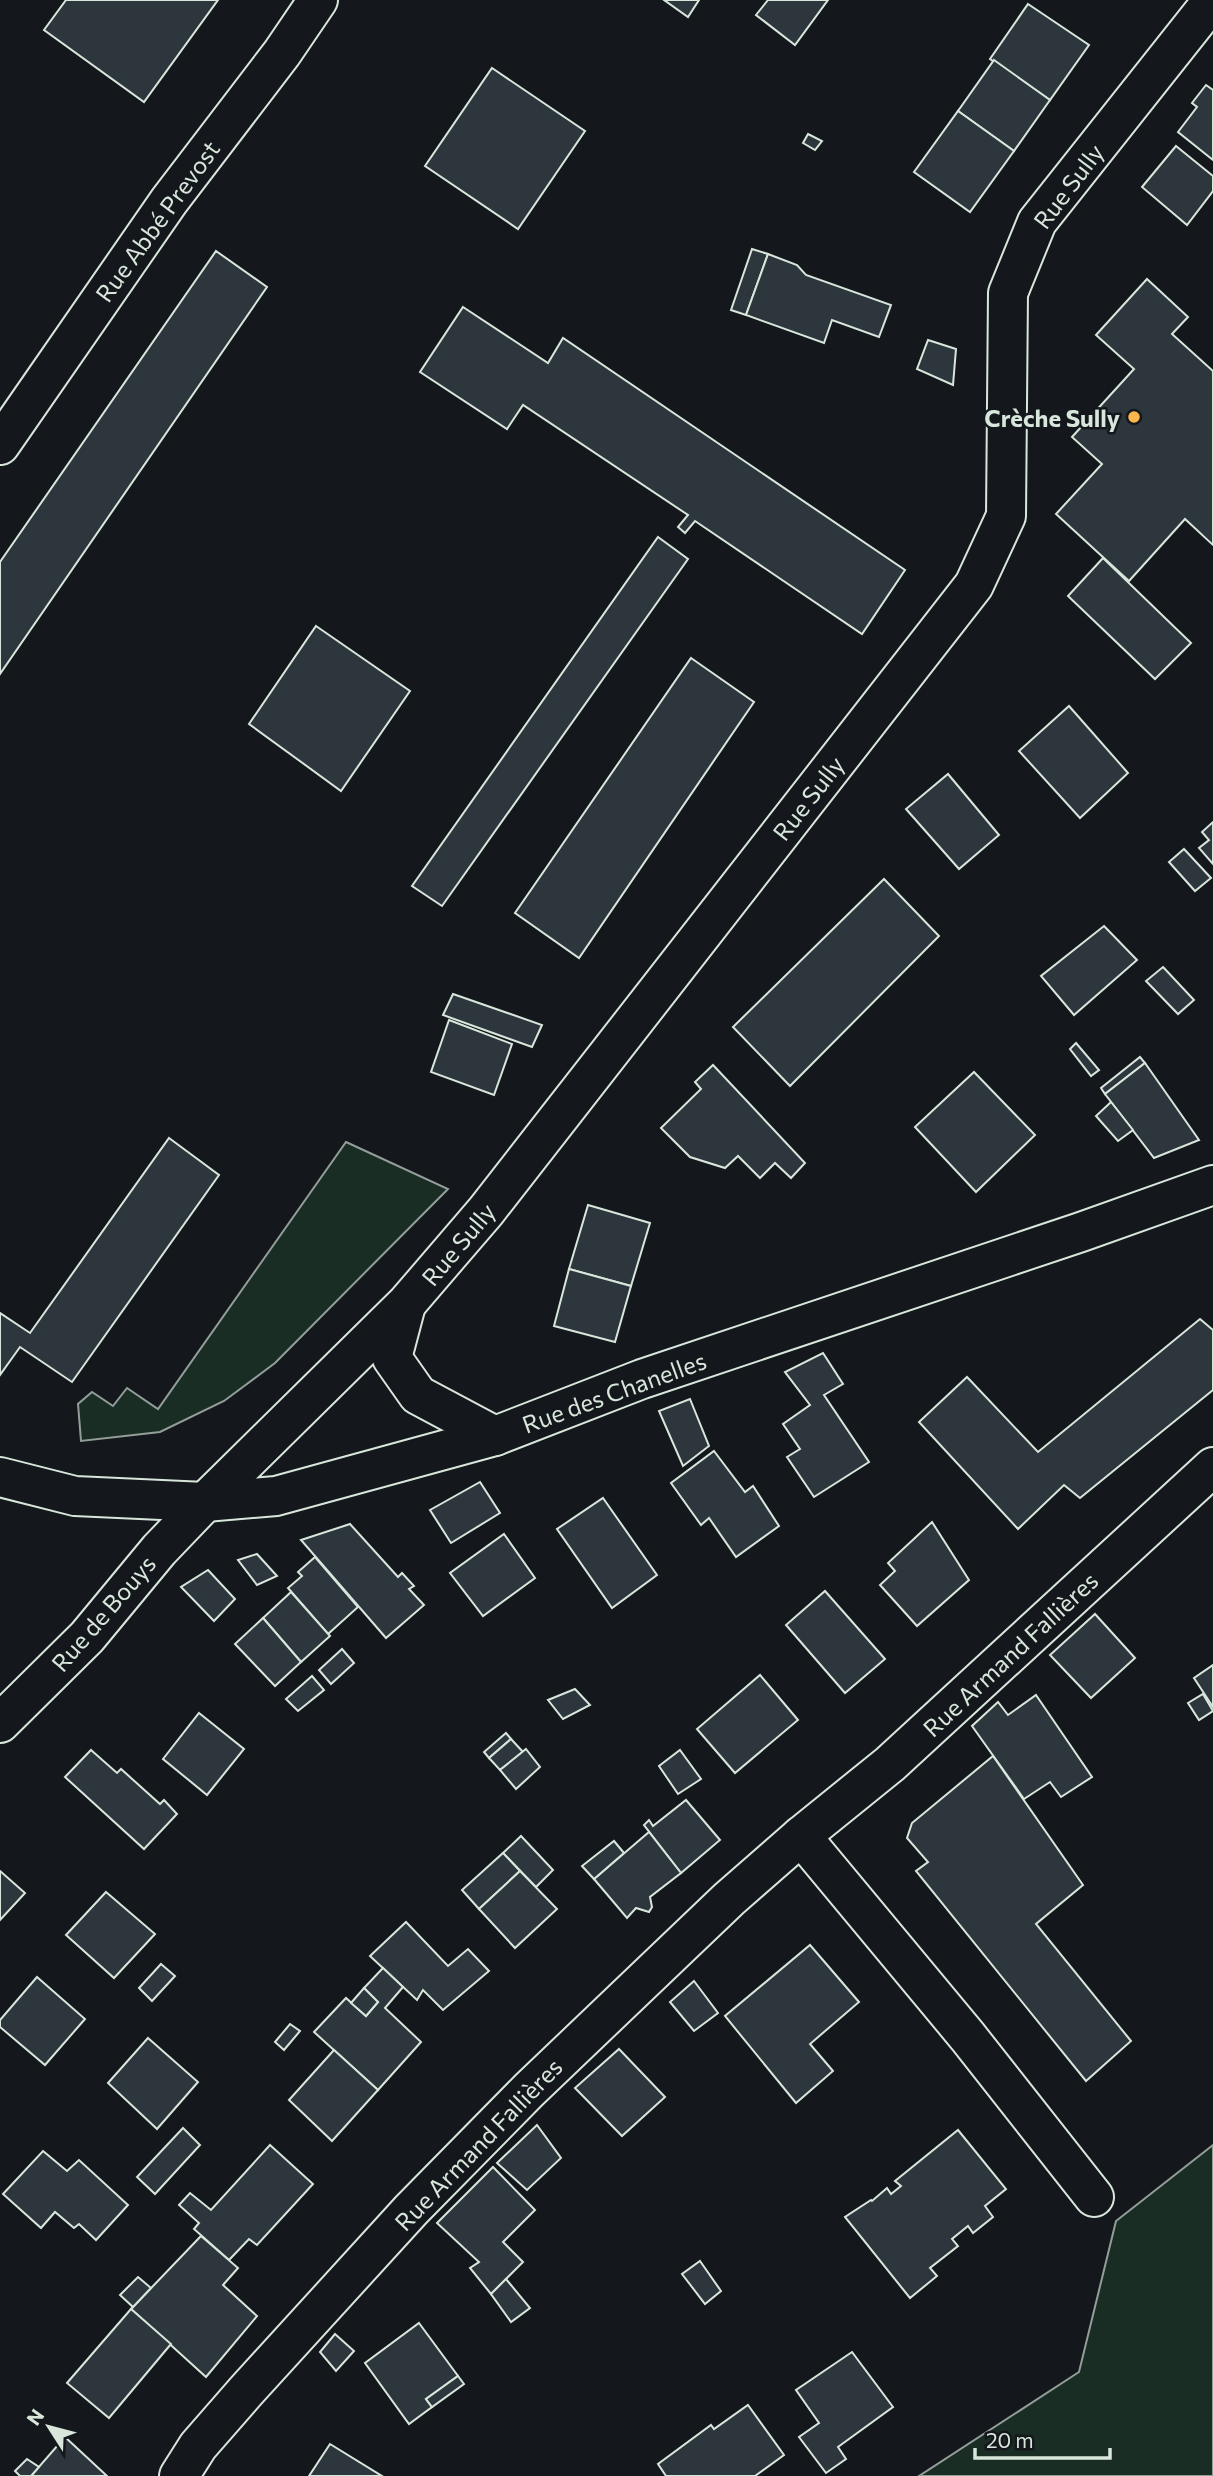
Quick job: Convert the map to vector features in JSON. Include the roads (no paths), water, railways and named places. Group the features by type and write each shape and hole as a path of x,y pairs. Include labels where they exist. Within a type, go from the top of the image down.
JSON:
{"street":[{"name":"Rue Abbé Prevost","path":"0,445 169,201 282,53 318,0"},
{"name":"Rue Sully","path":"205,1502 407,1303 486,1211 974,584 1006,516 1008,293 1037,222 1213,0"},
{"name":"Rue des Chanelles","path":"0,1477 75,1496 205,1502 276,1496 495,1436 642,1379 1213,1185"},
{"path":"407,1303 392,1358 418,1395 495,1436"},
{"name":"Rue Armand Fallières","path":"179,2476 198,2446 246,2391 528,2090 729,1899 890,1764 1213,1467"},
{"name":"Rue de Bouys","path":"0,1723 87,1637 159,1549 205,1502"},
{"path":"802,1836 968,2037 1094,2197"}],"place":[{"name":"Crèche Sully","path":"1134,417"}]}
